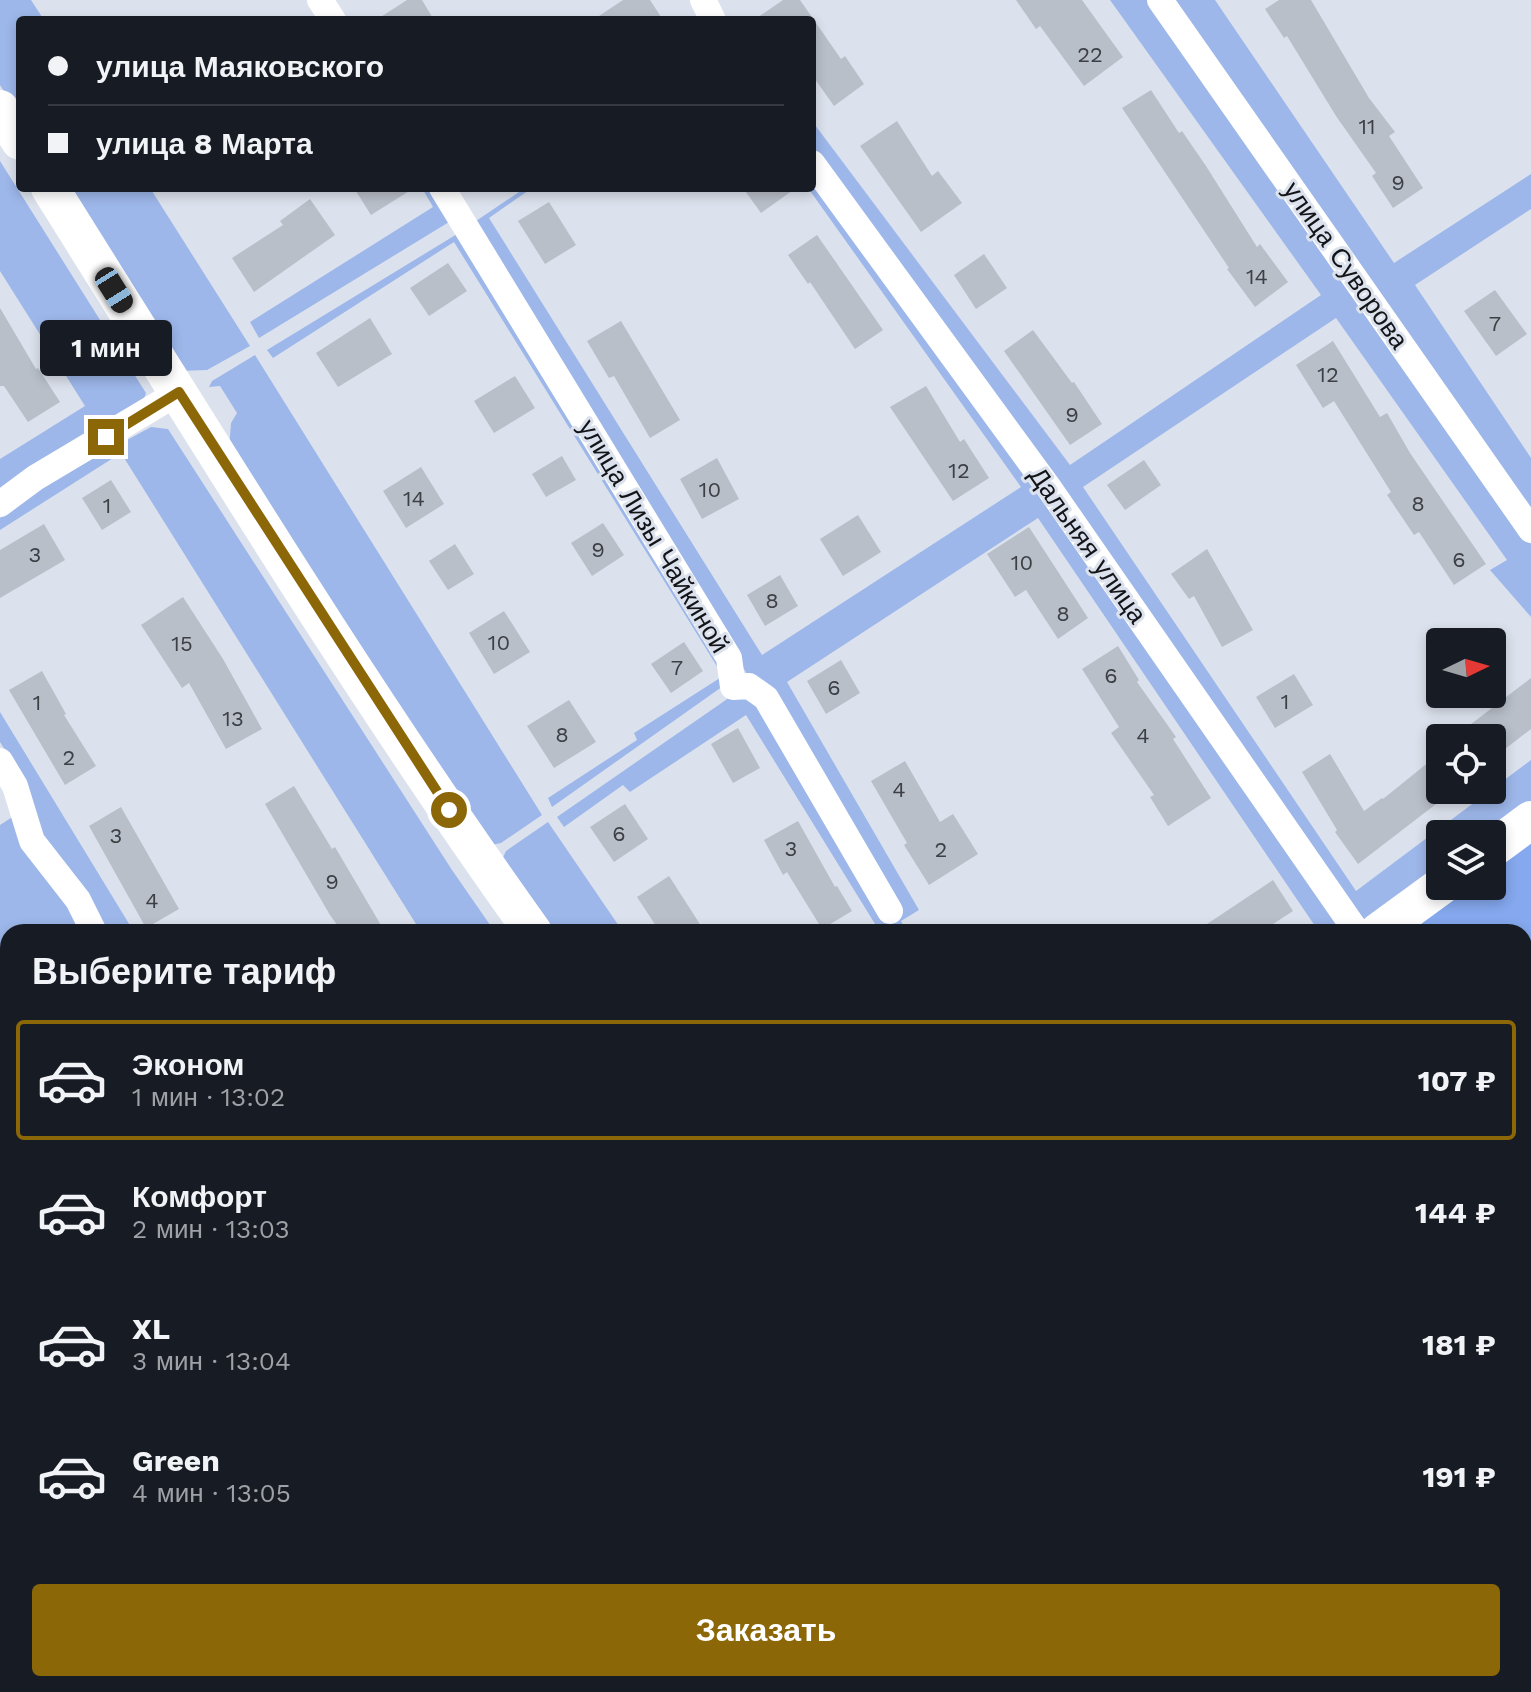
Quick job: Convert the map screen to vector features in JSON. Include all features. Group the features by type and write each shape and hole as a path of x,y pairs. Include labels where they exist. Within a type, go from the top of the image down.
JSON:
{"main road":[{"path":"0,109 16,135"},
{"path":"53,192 354,666 527,924"},
{"path":"1506,839 1531,820"},
{"path":"1389,924 1426,897"}],"street":[{"name":"улица Суворова","path":"1160,0 1531,530"},
{"name":"Дальняя улица","path":"816,168 1049,488 1351,924"},
{"name":"улица Лизы Чайкиной","path":"444,192 729,658 733,687 749,686 766,698 890,911"},
{"path":"0,504 35,478 179,392"},
{"path":"0,761 15,786 32,841 78,900 90,924"}],"shaded area":[{"path":"0,0 31,0 41,16 16,16 16,111 0,85"},
{"path":"1110,0 1150,0 1531,544 1531,617 1490,570 1507,560 1336,318 1083,487 1356,891 1426,839 1426,882 1373,921 1357,917 816,158 816,126 1070,465 1321,295"},
{"path":"1170,0 1215,0 1394,263 1531,174 1531,209 1415,285 1531,458 1531,518"},
{"path":"0,161 16,186 16,192 20,192 146,393 141,407 0,492 0,459 85,406 0,271"},
{"path":"816,179 1342,924 1314,924 1038,518 787,682 919,910 901,921 903,924 875,924 746,715 630,792 623,785 564,827 557,817 733,695 750,679 473,223 519,192 526,192 489,218 762,655 1021,487 811,192 816,192"},
{"path":"67,192 153,192 250,346 207,370 179,371"},
{"path":"424,192 437,192 454,219 259,338 250,322 433,207"},
{"path":"462,231 723,660 726,684 552,807 548,798 637,740 634,733 723,676 454,242 273,358 267,350"},
{"path":"255,355 542,815 501,843 487,846 229,449 231,423 237,413 220,386 209,387 212,381"},
{"path":"151,427 168,429 489,924 416,924 121,453 0,530 0,518 37,489"},
{"path":"0,712 129,924 100,924 42,838 25,782 0,742"},
{"path":"1531,760 1531,805 1506,824 1506,820 1451,820 1472,804 1506,804 1506,779"},
{"path":"17,814 79,924 0,924 0,825"},
{"path":"548,822 618,924 542,924 500,864 506,851"},
{"path":"1531,834 1531,924 1408,924 1441,900 1506,900 1506,853"}],"building":[{"path":"407,0 422,0 432,16 382,16"},
{"path":"623,0 650,0 660,16 599,16"},
{"path":"783,0 800,0 811,16 760,16"},
{"path":"1016,0 1082,0 1123,57 1084,86 1040,26 1036,29"},
{"path":"1279,0 1311,0 1369,98 1395,132 1389,136 1423,188 1393,208 1372,176 1376,173 1336,116 1287,36 1284,38 1265,9"},
{"path":"816,23 841,59 845,56 864,84 834,106 816,81"},
{"path":"1151,90 1179,133 1182,131 1206,166 1257,247 1260,244 1288,282 1255,307 1122,108"},
{"path":"897,121 932,176 938,171 962,203 921,232 860,146"},
{"path":"357,192 408,192 371,215"},
{"path":"746,192 790,192 761,213"},
{"path":"310,199 335,235 254,292 232,258 283,225 280,221"},
{"path":"549,202 576,245 545,264 518,221"},
{"path":"817,235 883,330 855,349 788,255"},
{"path":"984,254 1007,288 976,309 954,275"},
{"path":"448,263 467,291 429,316 410,288"},
{"path":"1495,290 1527,334 1496,356 1464,311"},
{"path":"0,308 36,369 60,402 28,422 4,386 0,386"},
{"path":"370,318 392,354 338,387 316,353"},
{"path":"621,321 680,420 650,438 614,376 609,378 587,341"},
{"path":"1033,330 1102,424 1070,445 1004,351"},
{"path":"1333,341 1380,417 1387,413 1410,453 1486,564 1454,585 1419,532 1414,535 1387,495 1391,492 1334,401 1323,408 1296,365"},
{"path":"515,376 535,408 494,433 474,401"},
{"path":"926,386 960,442 964,439 989,478 953,501 890,407"},
{"path":"562,456 576,480 546,497 532,474"},
{"path":"717,458 739,499 702,519 680,479"},
{"path":"1144,460 1161,485 1125,510 1107,485"},
{"path":"421,467 444,504 406,528 383,491"},
{"path":"111,480 131,512 102,530 82,498"},
{"path":"858,515 881,552 843,576 820,539"},
{"path":"603,523 624,555 592,576 571,543"},
{"path":"44,524 65,560 0,598 0,550"},
{"path":"1029,527 1088,618 1058,639 1026,590 1015,597 987,554"},
{"path":"455,544 474,574 448,590 429,561"},
{"path":"1207,549 1253,630 1222,647 1194,596 1189,599 1171,574"},
{"path":"780,575 798,606 765,626 747,595"},
{"path":"183,597 223,659 262,729 226,749 189,683 182,688 141,625"},
{"path":"504,611 530,652 494,674 469,633"},
{"path":"684,642 703,671 671,693 651,664"},
{"path":"1118,646 1139,680 1137,682 1176,737 1173,739 1211,798 1168,826 1150,797 1154,795 1111,733 1119,727 1082,669"},
{"path":"841,660 860,693 826,714 807,681"},
{"path":"42,671 64,715 96,766 65,785 9,690"},
{"path":"1294,674 1313,705 1275,728 1256,697"},
{"path":"1531,678 1531,729 1506,748 1506,724 1471,724 1492,708 1506,708 1506,697"},
{"path":"569,700 596,742 554,768 527,726"},
{"path":"738,728 760,768 733,783 711,744"},
{"path":"1330,754 1364,811 1426,764 1426,804 1436,804 1358,864 1335,832 1337,830 1302,772"},
{"path":"905,761 940,822 953,814 978,854 929,885 871,781"},
{"path":"294,786 332,849 335,847 380,924 336,924 265,804"},
{"path":"625,804 648,839 614,862 590,827"},
{"path":"121,807 179,909 153,924 144,924 89,826"},
{"path":"798,821 852,911 830,924 819,924 787,872 783,875 764,840"},
{"path":"669,876 700,924 655,924 637,897"},
{"path":"1273,880 1293,911 1273,924 1207,924"}],"route":[{"path":"106,437 179,392 311,601 449,810"}]}
